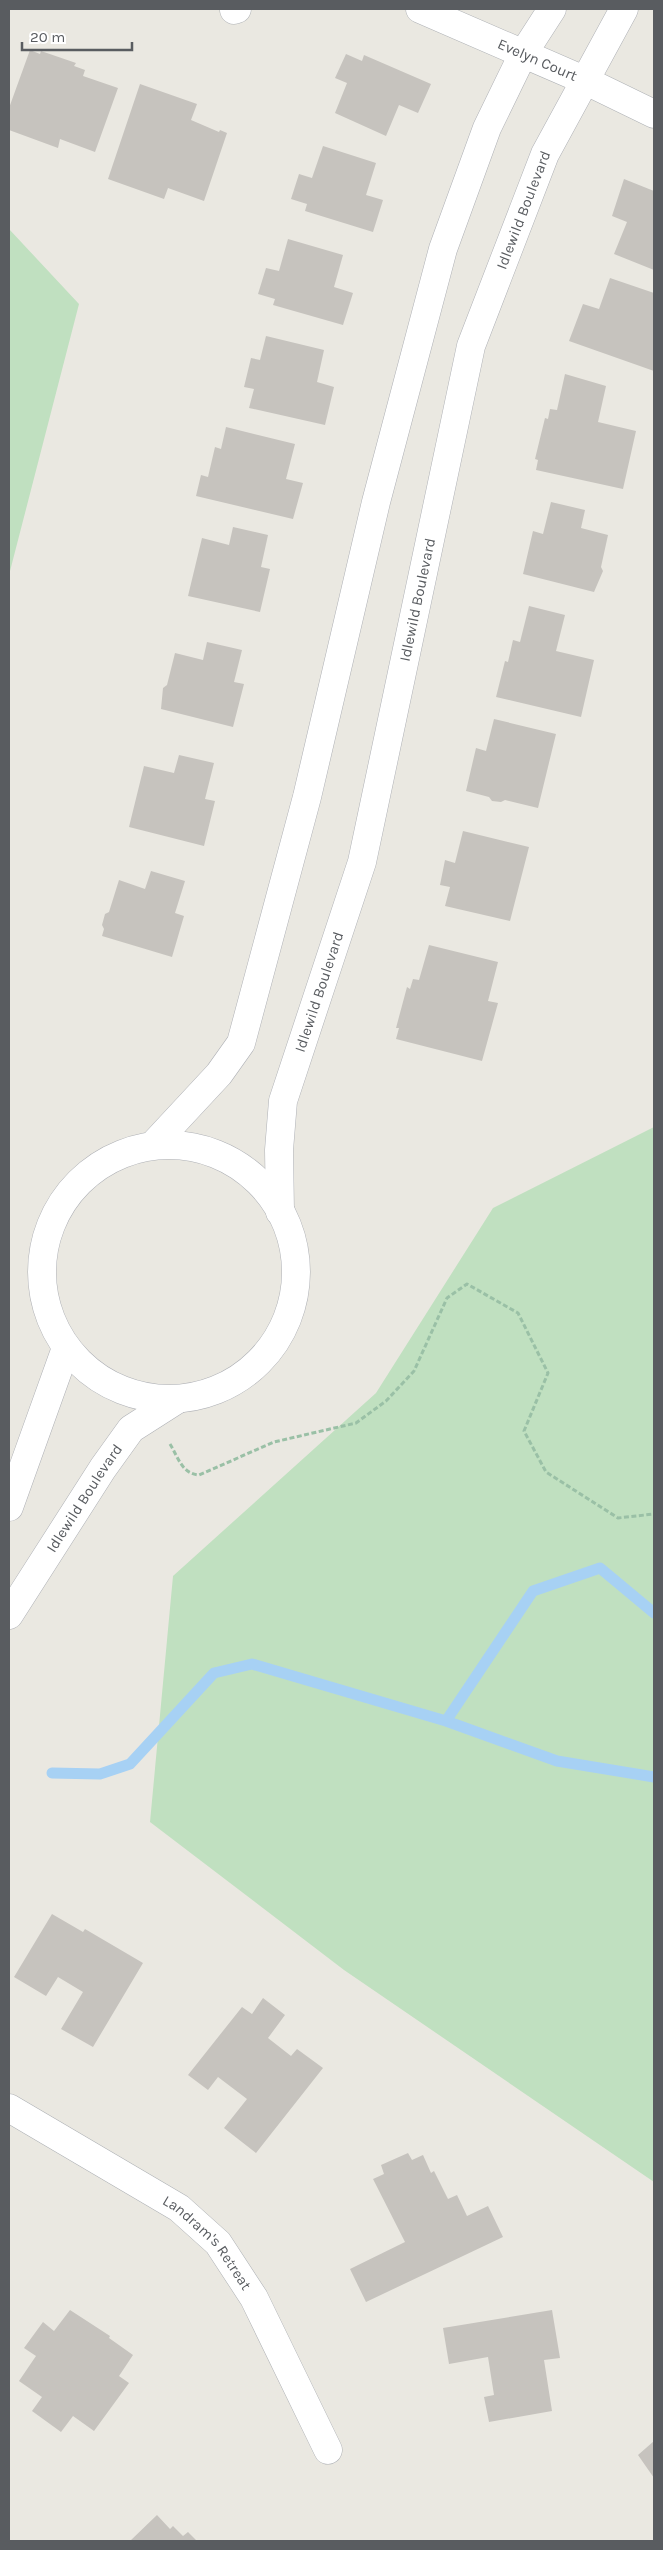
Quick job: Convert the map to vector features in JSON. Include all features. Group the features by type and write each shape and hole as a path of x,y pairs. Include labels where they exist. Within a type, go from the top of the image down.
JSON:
{"street":[{"name":"Evelyn Court","path":"420,9 584,80 654,114"},
{"path":"153,1145 219,1074 241,1043 307,796 376,502 443,248 487,128 524,54 552,9"},
{"name":"Idlewild Boulevard","path":"280,1212 279,1150 282,1101 362,862 472,346 545,154 624,9"},
{"path":"153,1145 193,1146 226,1158 256,1178 280,1212 294,1246 296,1290 282,1331 256,1365 220,1389 178,1399 135,1395 96,1377 66,1348 48,1314 41,1276 46,1238 62,1203 87,1174 120,1155 153,1145"},
{"path":"9,1507 66,1348"},
{"name":"Idlewild Boulevard","path":"9,1615 103,1468 131,1429 178,1399"},
{"name":"Landram's Retreat","path":"9,2108 179,2208 218,2243 254,2298 328,2450"}],"path":[{"path":"166,1437 184,1468 190,1474 199,1475 274,1442 356,1424 386,1401 414,1371 447,1298 468,1284 518,1313 548,1373 524,1431 546,1472 618,1518 654,1514"}],"green space":[{"path":"9,229 79,304 9,575"},
{"path":"654,1127 654,2182 344,1970 150,1822 173,1576 376,1393 493,1208"}],"building":[{"path":"30,50 40,54 41,51 76,63 74,66 85,70 83,76 118,88 95,152 60,139 58,148 9,130 9,108"},
{"path":"346,54 362,61 364,55 431,84 418,113 399,105 386,136 335,113 347,83 335,78"},
{"path":"140,84 197,104 191,120 219,132 220,130 227,133 204,201 168,188 164,199 108,179"},
{"path":"323,146 376,163 366,195 383,200 373,232 305,211 307,204 291,199 299,174 312,178"},
{"path":"624,179 654,191 654,270 614,254 627,222 612,216"},
{"path":"288,239 343,255 334,287 353,293 343,325 273,305 275,299 258,294 266,268 279,271"},
{"path":"610,278 654,293 654,371 569,341 583,304 599,309"},
{"path":"266,336 324,350 317,382 334,387 325,425 249,408 254,389 244,387 251,358 260,360"},
{"path":"565,374 606,386 598,422 636,431 623,489 536,470 538,460 535,459 545,418 548,419 550,409 557,410"},
{"path":"226,427 295,444 286,479 303,483 293,519 196,496 201,475 208,477 215,447 221,449"},
{"path":"551,502 585,510 581,528 608,535 601,567 603,571 594,592 523,574 533,531 543,534"},
{"path":"233,527 268,535 261,567 270,569 260,612 188,596 202,538 229,545"},
{"path":"529,606 565,615 556,651 594,660 581,717 496,697 505,661 508,662 513,640 520,642"},
{"path":"207,642 242,650 234,682 244,684 233,727 161,709 163,688 167,685 175,653 203,660"},
{"path":"494,719 556,734 538,808 505,800 501,802 492,801 489,797 466,791 476,748 486,751"},
{"path":"179,755 214,763 205,799 215,801 204,846 129,827 144,766 174,773"},
{"path":"463,831 529,847 510,921 445,906 450,887 440,885 445,860 455,863"},
{"path":"151,871 185,881 175,913 184,916 172,957 102,936 105,914 109,912 119,880 145,889"},
{"path":"429,945 498,962 488,1001 498,1003 482,1061 396,1039 399,1028 396,1028 407,987 410,989 413,979 419,980"},
{"path":"52,1914 83,1932 85,1929 143,1963 93,2047 61,2029 83,1992 58,1977 46,1996 14,1977"},
{"path":"263,1998 285,2015 268,2038 291,2056 297,2049 323,2068 256,2153 224,2128 247,2099 218,2077 208,2090 188,2075 242,2007 252,2014"},
{"path":"408,2153 412,2160 423,2155 431,2173 434,2171 448,2199 457,2195 467,2216 488,2206 503,2237 366,2302 350,2269 405,2242 373,2179 384,2174 381,2165"},
{"path":"70,2310 110,2336 109,2338 133,2355 119,2376 129,2383 94,2431 73,2416 61,2432 32,2411 42,2397 19,2381 36,2356 24,2348 43,2322 54,2331"},
{"path":"552,2310 560,2358 544,2360 552,2411 489,2422 484,2397 494,2395 488,2357 449,2364 443,2328"},
{"path":"654,2441 654,2478 638,2455"},
{"path":"157,2515 170,2529 173,2526 183,2536 188,2532 197,2541 130,2541"}],"waterway":[{"path":"52,1773 100,1774 130,1764 214,1673 252,1664 446,1721 533,1591 600,1568 654,1613"},
{"path":"446,1721 557,1761 654,1777"}]}
